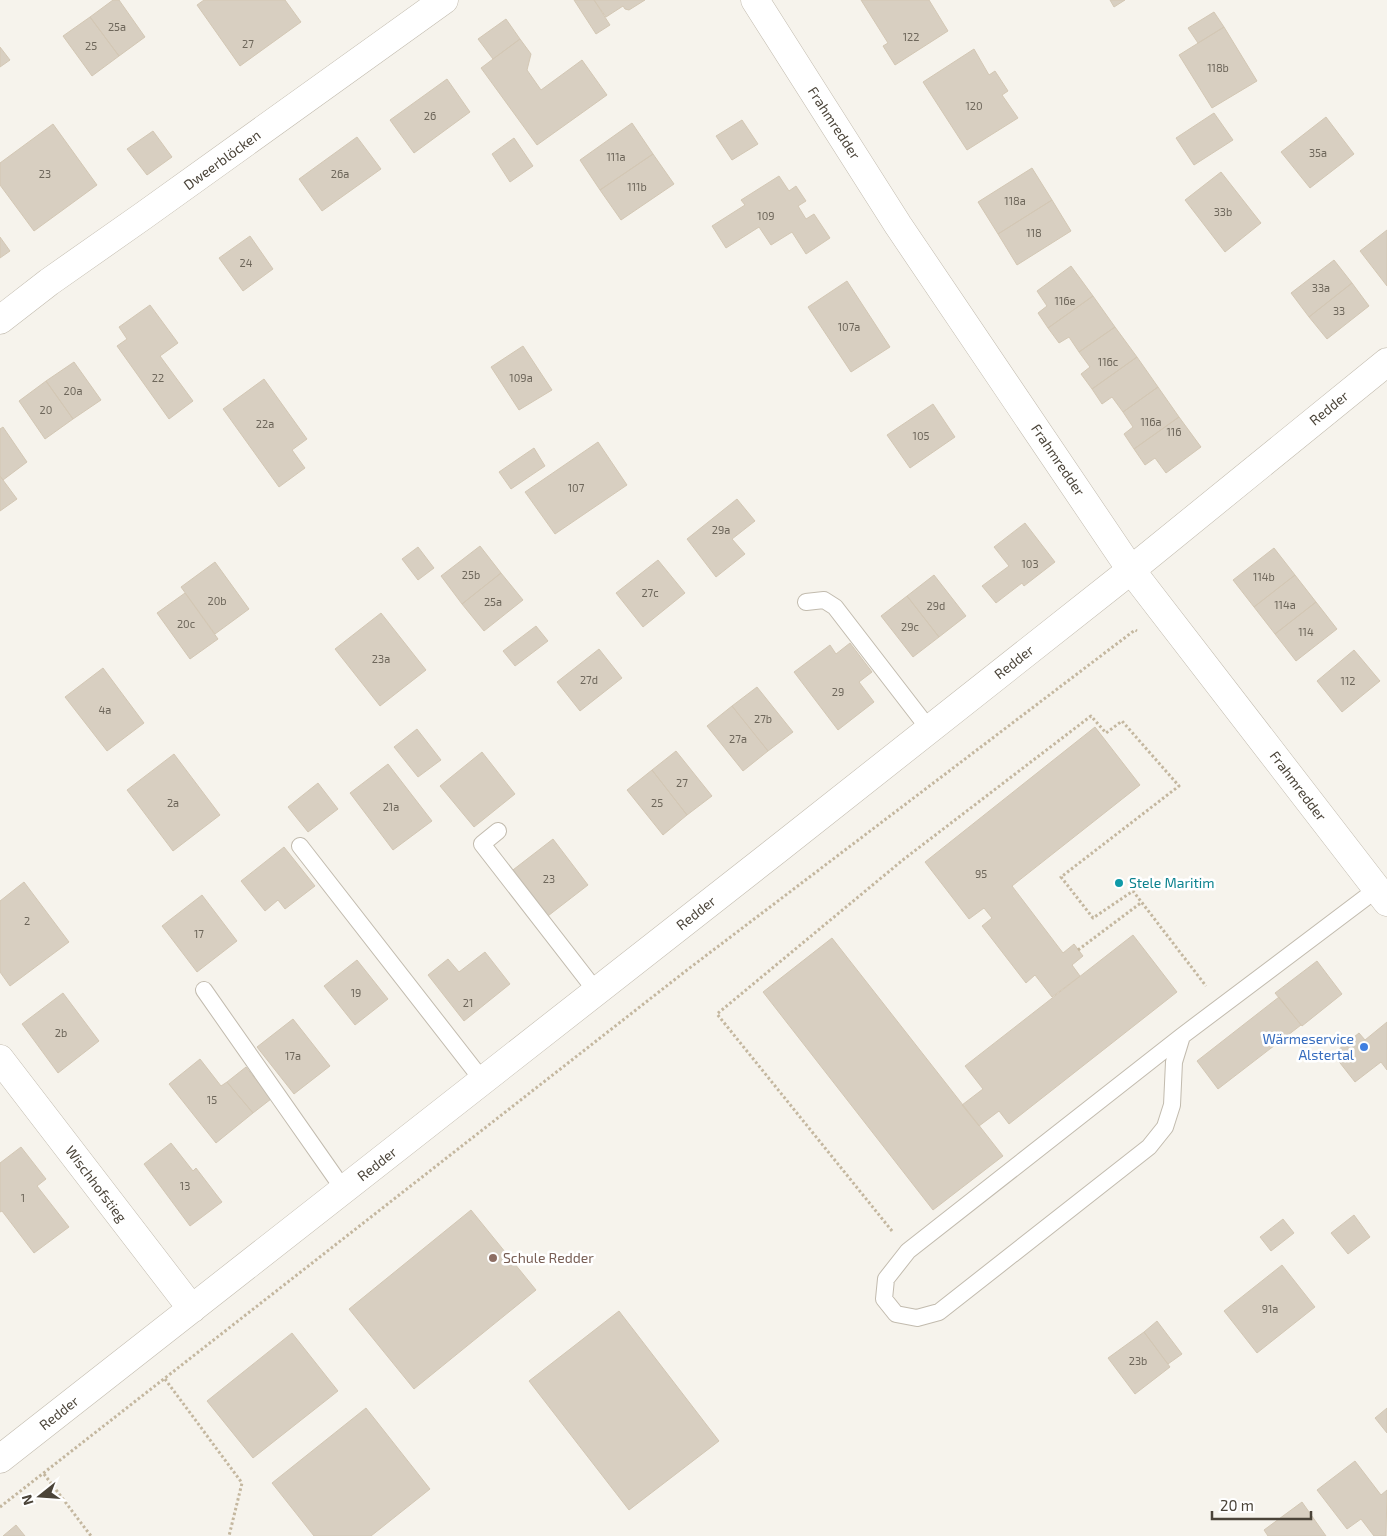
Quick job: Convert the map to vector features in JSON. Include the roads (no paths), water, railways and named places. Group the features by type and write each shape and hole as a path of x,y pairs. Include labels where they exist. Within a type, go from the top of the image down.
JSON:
{"street":[{"name":"Dweerblöcken","path":"0,320 49,282 444,0"},
{"name":"Frahmredder","path":"755,0 898,225 1132,570 1382,895"},
{"name":"Redder","path":"0,1459 1132,570 1387,362"},
{"name":"Wischhofstieg","path":"0,1059 192,1309"}],"lane":[{"path":"806,602 824,600 835,607 929,729"},
{"path":"498,830 482,844 596,991"},
{"path":"300,846 483,1081"},
{"path":"1182,1036 1174,1062 1172,1105 1164,1127 1149,1147 939,1312 917,1318 896,1314 884,1299 886,1279 908,1251 1182,1036 1382,895"},
{"path":"204,990 344,1190"}],"place":[{"name":"Stele Maritim","path":"1119,883"},
{"name":"Wärmeservice Alstertal","path":"1364,1047"},
{"name":"Schule Redder","path":"493,1258"}]}
